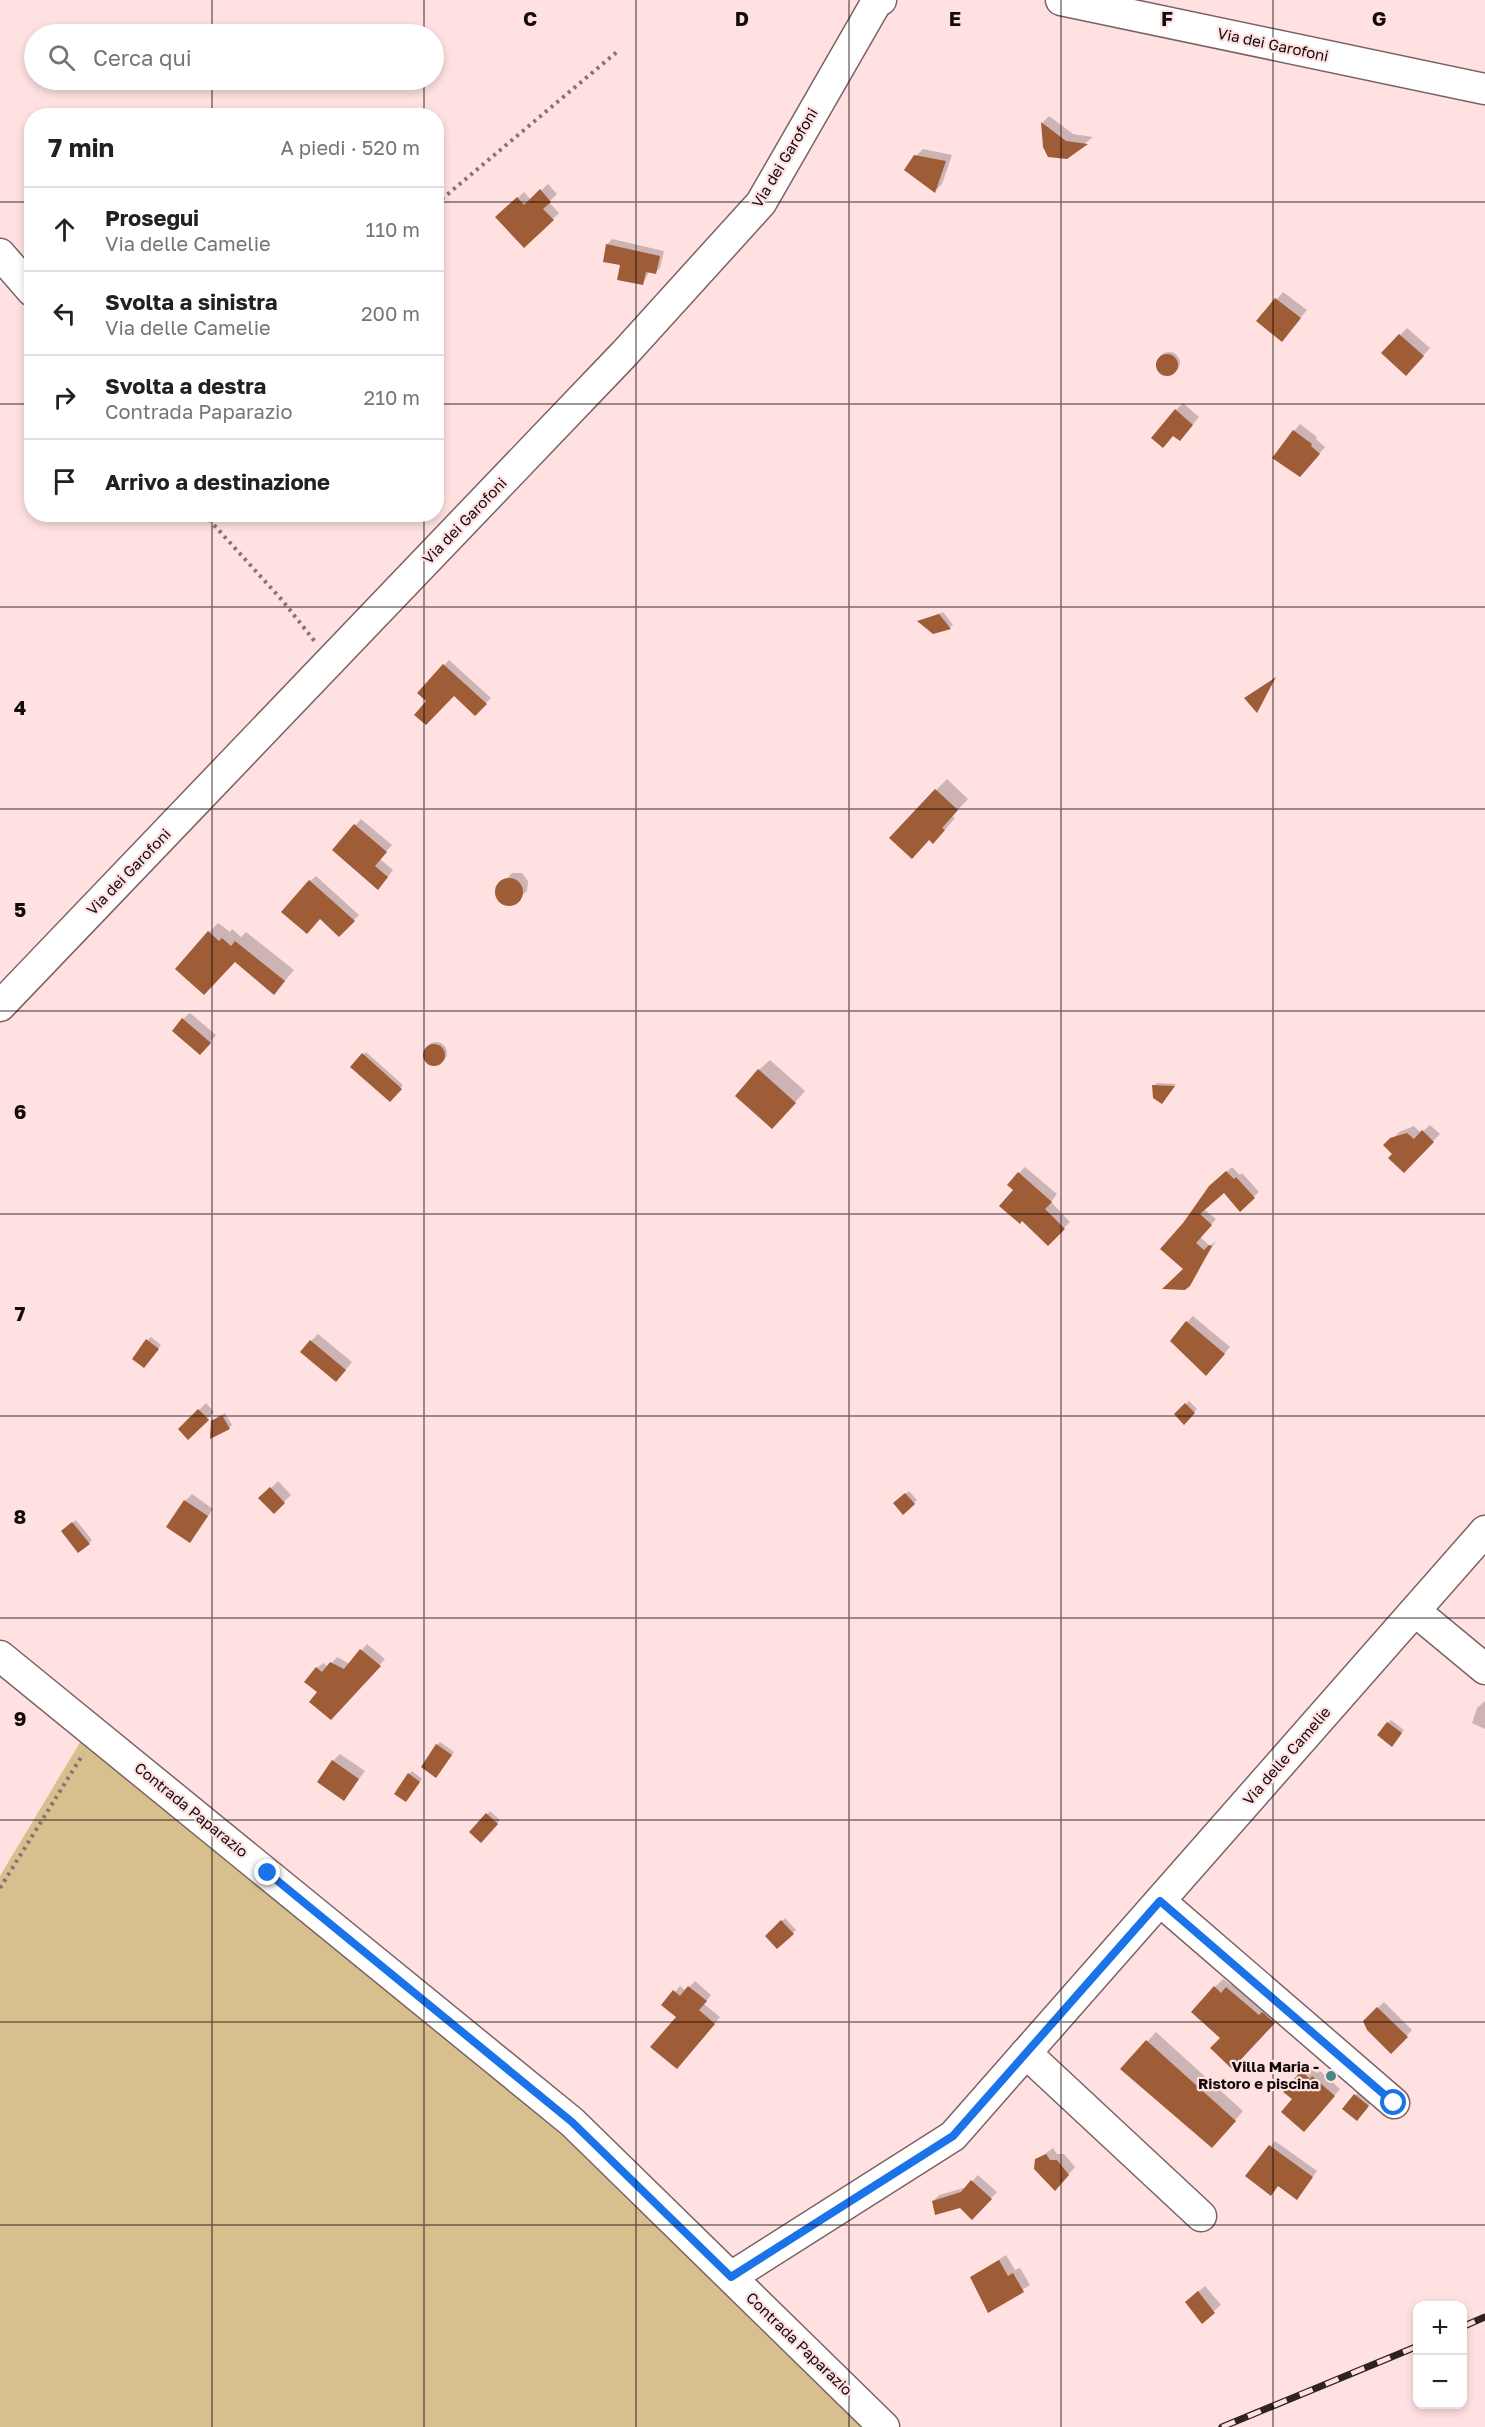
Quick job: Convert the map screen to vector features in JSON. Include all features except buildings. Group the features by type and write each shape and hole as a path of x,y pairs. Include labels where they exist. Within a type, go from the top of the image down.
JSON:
{"street":[{"name":"Via dei Garofoni","path":"0,1006 625,353 760,203 876,3 881,0"},
{"name":"Via dei Garofoni","path":"1061,0 1485,89"},
{"path":"0,254 24,282"},
{"name":"Via delle Camelie","path":"731,2277 953,2136 1485,1531"},
{"path":"1415,1611 1485,1669"},
{"name":"Contrada Paparazio","path":"0,1656 572,2122 884,2427"},
{"path":"1160,1901 1394,2103"},
{"path":"1026,2053 1201,2216"}],"path":[{"path":"444,197 618,51"},
{"path":"211,522 282,600 331,662"},
{"path":"0,1888 96,1733"}],"shaded area":[{"path":"82,1739 675,2222 873,2427 0,2427 0,1876"}],"railway":[{"path":"1467,2325 1485,2317"},
{"path":"1222,2427 1413,2348"}],"place":[{"name":"Villa Maria - Ristoro e piscina","path":"1331,2076"}],"route":[{"path":"268,1873 572,2122 731,2277 953,2136 1160,1901 1394,2103"}]}
